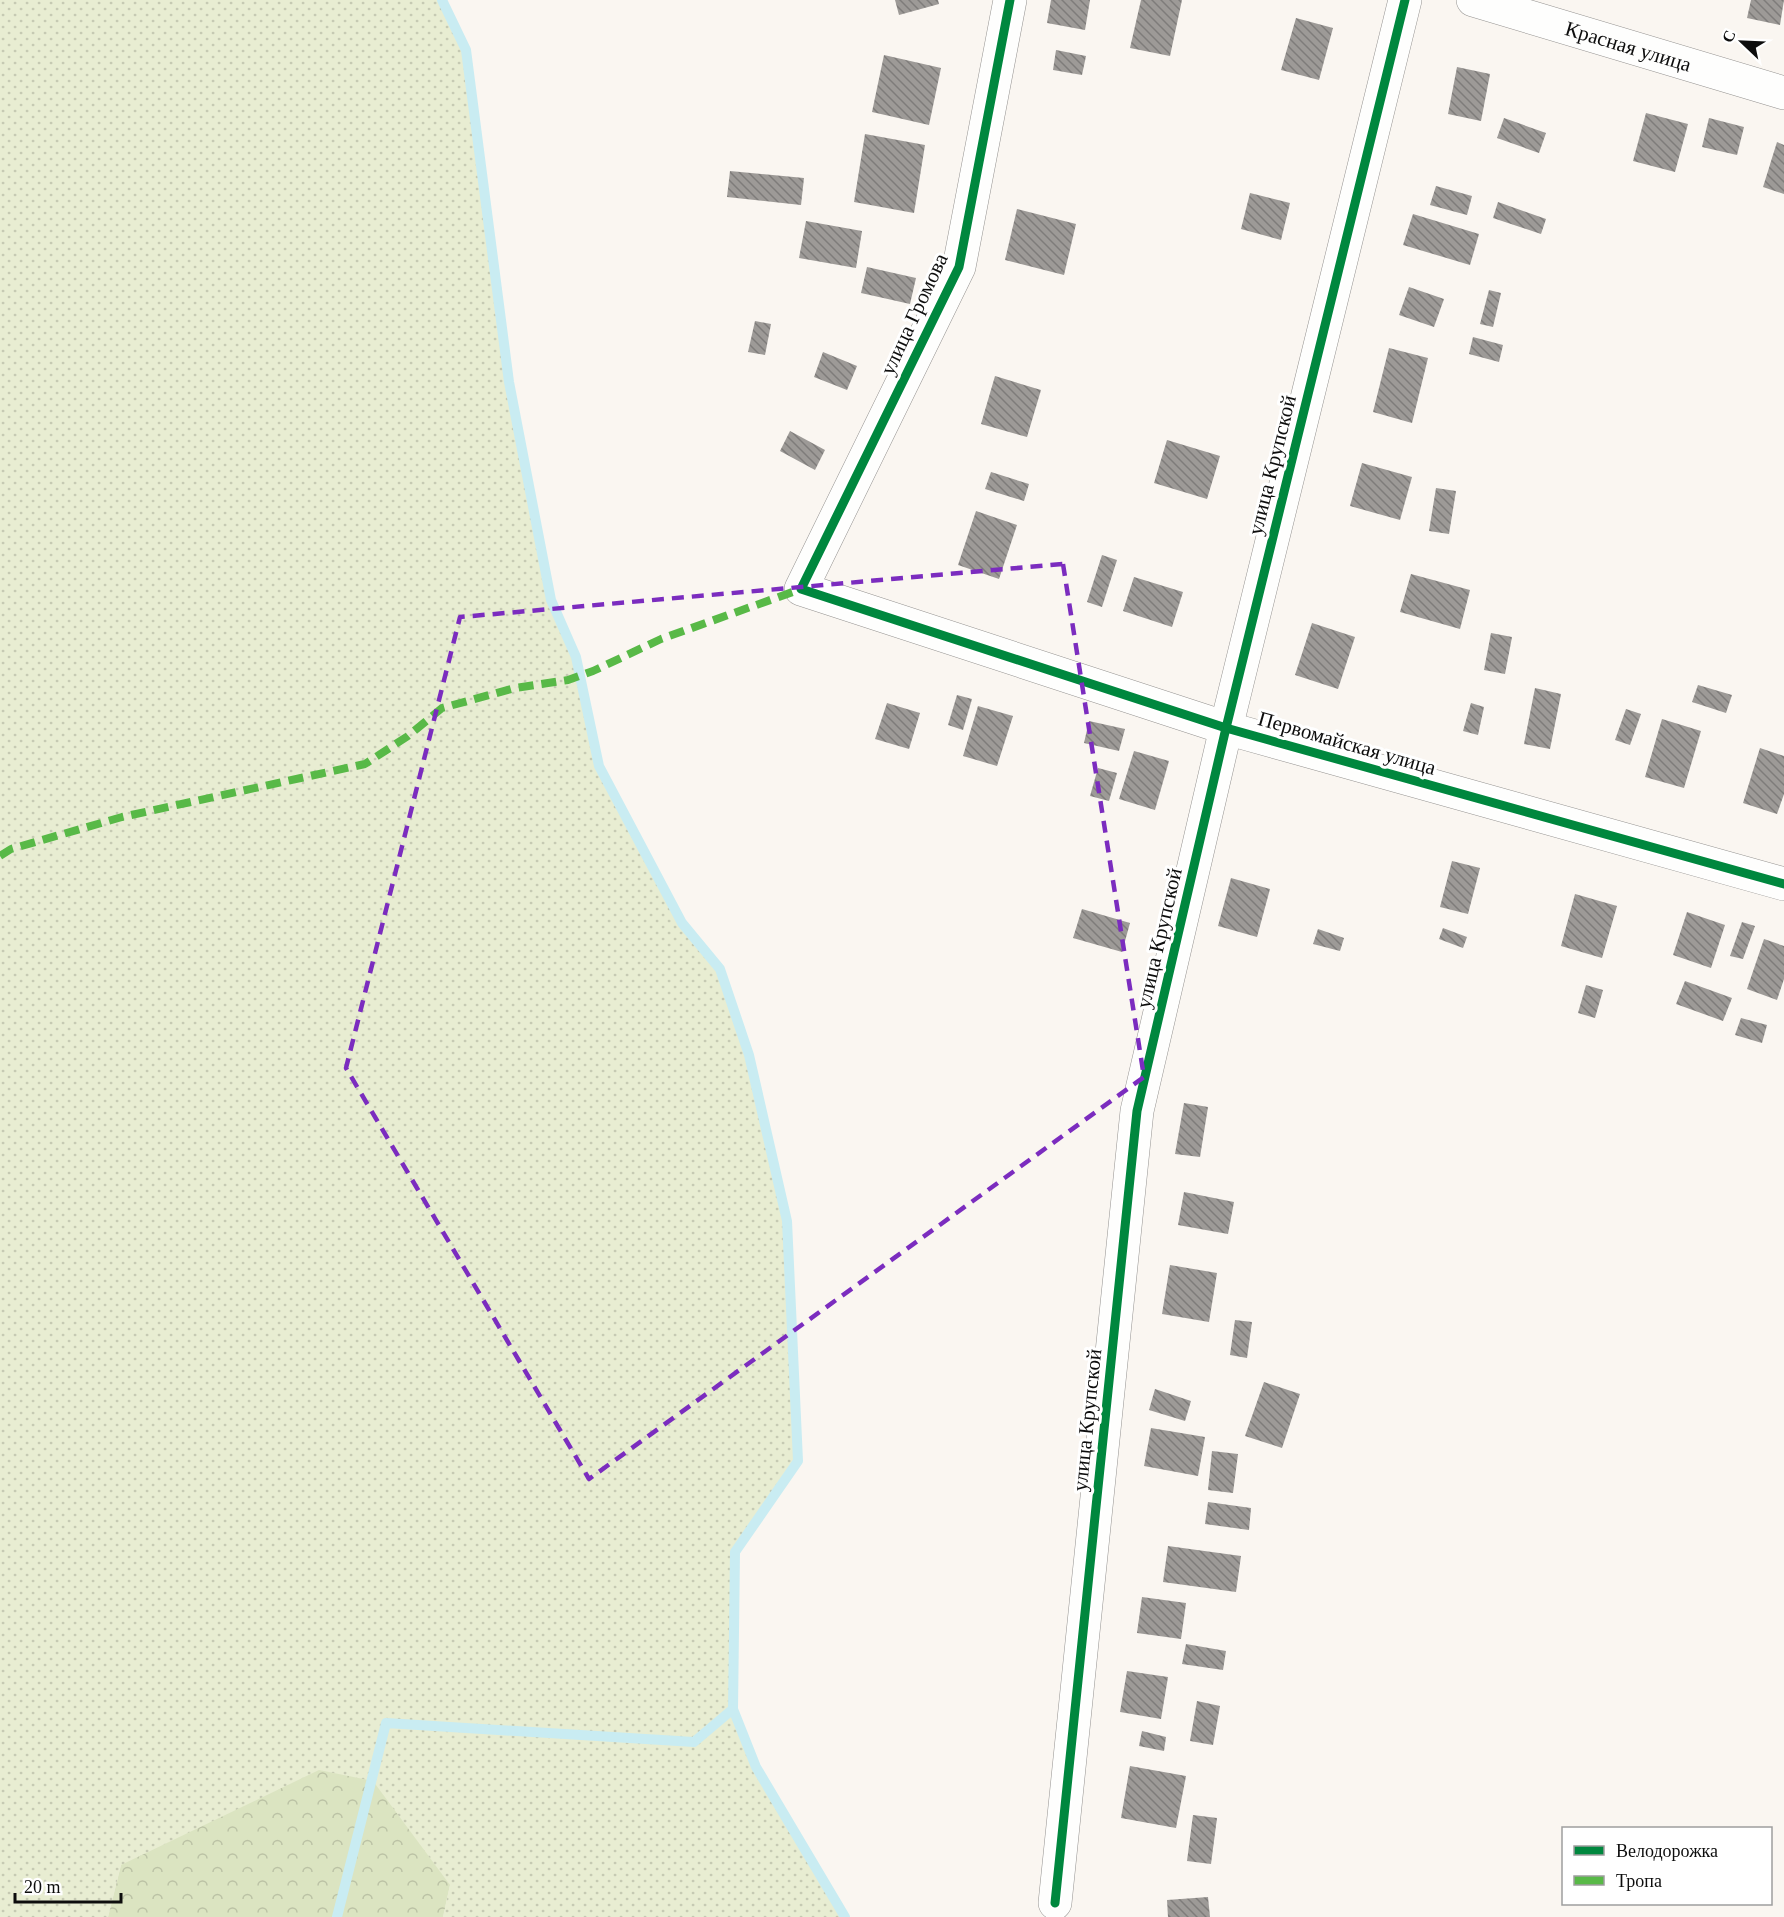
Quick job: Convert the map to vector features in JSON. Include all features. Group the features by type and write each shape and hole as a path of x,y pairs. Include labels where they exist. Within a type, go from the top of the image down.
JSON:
{"street":[{"name":"улица Громова","path":"801,589 959,267 1010,0"},
{"name":"улица Крупской","path":"1055,1903 1137,1110 1226,728 1405,0"},
{"name":"Красная улица","path":"1473,0 1784,93"},
{"name":"Первомайская улица","path":"801,589 1226,728 1784,884"}],"highlighted area":[{"path":"1063,564 1144,1077 589,1479 346,1068 460,617"}],"green space":[{"path":"0,0 442,0 466,50 509,382 551,600 576,657 599,766 682,923 720,969 749,1055 787,1221 798,1461 735,1552 733,1709 756,1767 845,1917 443,1917 450,1885 121,1865 108,1917 0,1917"},
{"path":"319,1770 373,1781 450,1885 443,1917 108,1917 121,1865"}],"building":[{"path":"895,0 938,0 939,4 899,15"},
{"path":"1051,0 1090,0 1085,30 1047,23"},
{"path":"1141,0 1182,0 1170,56 1130,48"},
{"path":"1751,0 1784,0 1780,25 1747,18"},
{"path":"1296,18 1333,28 1319,80 1281,70"},
{"path":"1056,50 1086,56 1082,75 1053,70"},
{"path":"884,55 941,68 929,125 872,112"},
{"path":"1457,67 1490,74 1481,121 1448,114"},
{"path":"1646,113 1688,124 1675,172 1633,161"},
{"path":"1504,118 1546,133 1539,153 1497,138"},
{"path":"1709,118 1744,127 1737,155 1702,147"},
{"path":"865,134 925,145 914,213 854,202"},
{"path":"1777,142 1784,145 1784,194 1763,187"},
{"path":"730,171 804,178 801,205 727,197"},
{"path":"1436,186 1472,196 1467,215 1430,205"},
{"path":"1250,193 1290,203 1281,240 1241,229"},
{"path":"1498,202 1546,219 1541,234 1493,218"},
{"path":"1017,209 1076,224 1064,275 1005,260"},
{"path":"1413,214 1479,234 1470,265 1403,245"},
{"path":"806,221 862,231 856,268 799,258"},
{"path":"867,267 916,278 910,304 861,293"},
{"path":"1409,287 1444,299 1434,327 1399,315"},
{"path":"1489,290 1501,293 1493,327 1480,324"},
{"path":"755,321 771,324 765,355 748,352"},
{"path":"1473,337 1503,345 1499,362 1469,354"},
{"path":"1389,348 1428,358 1412,423 1373,412"},
{"path":"823,352 857,366 847,390 814,377"},
{"path":"995,376 1041,390 1027,437 981,424"},
{"path":"790,431 825,450 815,470 780,451"},
{"path":"1167,440 1220,456 1207,499 1154,483"},
{"path":"1362,463 1412,477 1400,520 1350,506"},
{"path":"991,472 1029,484 1024,501 985,489"},
{"path":"1436,488 1456,491 1449,534 1429,531"},
{"path":"976,511 1017,525 999,579 958,565"},
{"path":"1102,555 1117,560 1102,607 1087,602"},
{"path":"1411,574 1470,590 1460,629 1400,612"},
{"path":"1134,577 1183,592 1172,627 1123,611"},
{"path":"1312,623 1355,637 1338,689 1295,675"},
{"path":"1491,633 1512,637 1505,674 1484,670"},
{"path":"1698,685 1732,695 1726,713 1692,702"},
{"path":"1535,688 1561,694 1550,749 1524,744"},
{"path":"957,695 972,699 963,730 948,725"},
{"path":"887,703 920,713 909,749 875,739"},
{"path":"1471,703 1484,707 1478,735 1463,731"},
{"path":"978,706 1013,716 997,766 963,756"},
{"path":"1626,709 1641,714 1630,745 1615,740"},
{"path":"1662,719 1701,731 1684,788 1645,777"},
{"path":"1089,721 1125,729 1119,751 1084,743"},
{"path":"1760,748 1784,756 1784,794 1777,814 1743,803"},
{"path":"1134,751 1169,761 1155,810 1119,799"},
{"path":"1098,768 1117,773 1109,801 1090,796"},
{"path":"1452,861 1480,868 1468,914 1440,907"},
{"path":"1231,878 1270,889 1257,937 1218,926"},
{"path":"1575,894 1617,906 1602,958 1561,946"},
{"path":"1082,909 1130,923 1122,952 1073,938"},
{"path":"1687,912 1725,925 1711,968 1673,955"},
{"path":"1742,922 1755,926 1743,959 1730,956"},
{"path":"1443,928 1467,937 1463,948 1439,939"},
{"path":"1318,929 1344,938 1340,951 1313,944"},
{"path":"1764,939 1784,946 1784,979 1777,1000 1747,989"},
{"path":"1685,981 1732,998 1723,1021 1676,1004"},
{"path":"1586,985 1603,990 1595,1018 1578,1013"},
{"path":"1741,1018 1767,1025 1762,1043 1735,1035"},
{"path":"1184,1103 1208,1107 1200,1157 1175,1154"},
{"path":"1184,1192 1234,1202 1228,1234 1178,1225"},
{"path":"1170,1265 1217,1273 1209,1322 1162,1314"},
{"path":"1235,1320 1252,1322 1247,1358 1230,1355"},
{"path":"1264,1382 1300,1394 1282,1448 1245,1436"},
{"path":"1155,1389 1191,1401 1185,1421 1149,1410"},
{"path":"1151,1428 1205,1437 1198,1476 1144,1466"},
{"path":"1212,1451 1238,1454 1233,1493 1208,1490"},
{"path":"1208,1502 1251,1508 1249,1530 1205,1524"},
{"path":"1168,1546 1241,1556 1236,1592 1163,1582"},
{"path":"1142,1597 1186,1603 1181,1639 1137,1633"},
{"path":"1186,1644 1226,1651 1223,1670 1182,1664"},
{"path":"1127,1671 1168,1677 1161,1719 1120,1712"},
{"path":"1197,1701 1220,1706 1213,1745 1190,1741"},
{"path":"1142,1731 1166,1737 1164,1751 1139,1746"},
{"path":"1130,1766 1186,1776 1176,1828 1121,1818"},
{"path":"1193,1815 1217,1818 1211,1864 1187,1861"},
{"path":"1208,1897 1210,1917 1168,1917 1167,1900"}],"waterway":[{"path":"442,0 466,50 509,382 551,600 576,657 599,766 682,923 720,969 749,1055 787,1221 798,1461 735,1552 733,1709 756,1767 845,1917"},
{"path":"337,1917 386,1723 694,1742 733,1709"}],"marked path":[{"path":"0,856 11,849 122,817 365,764 408,736 442,708 515,688 568,680 593,671 661,639 801,589"}],"cycle path":[{"path":"1010,0 959,267 801,589 1226,728 1784,884"},
{"path":"1055,1903 1137,1111 1226,728 1405,0"}]}
